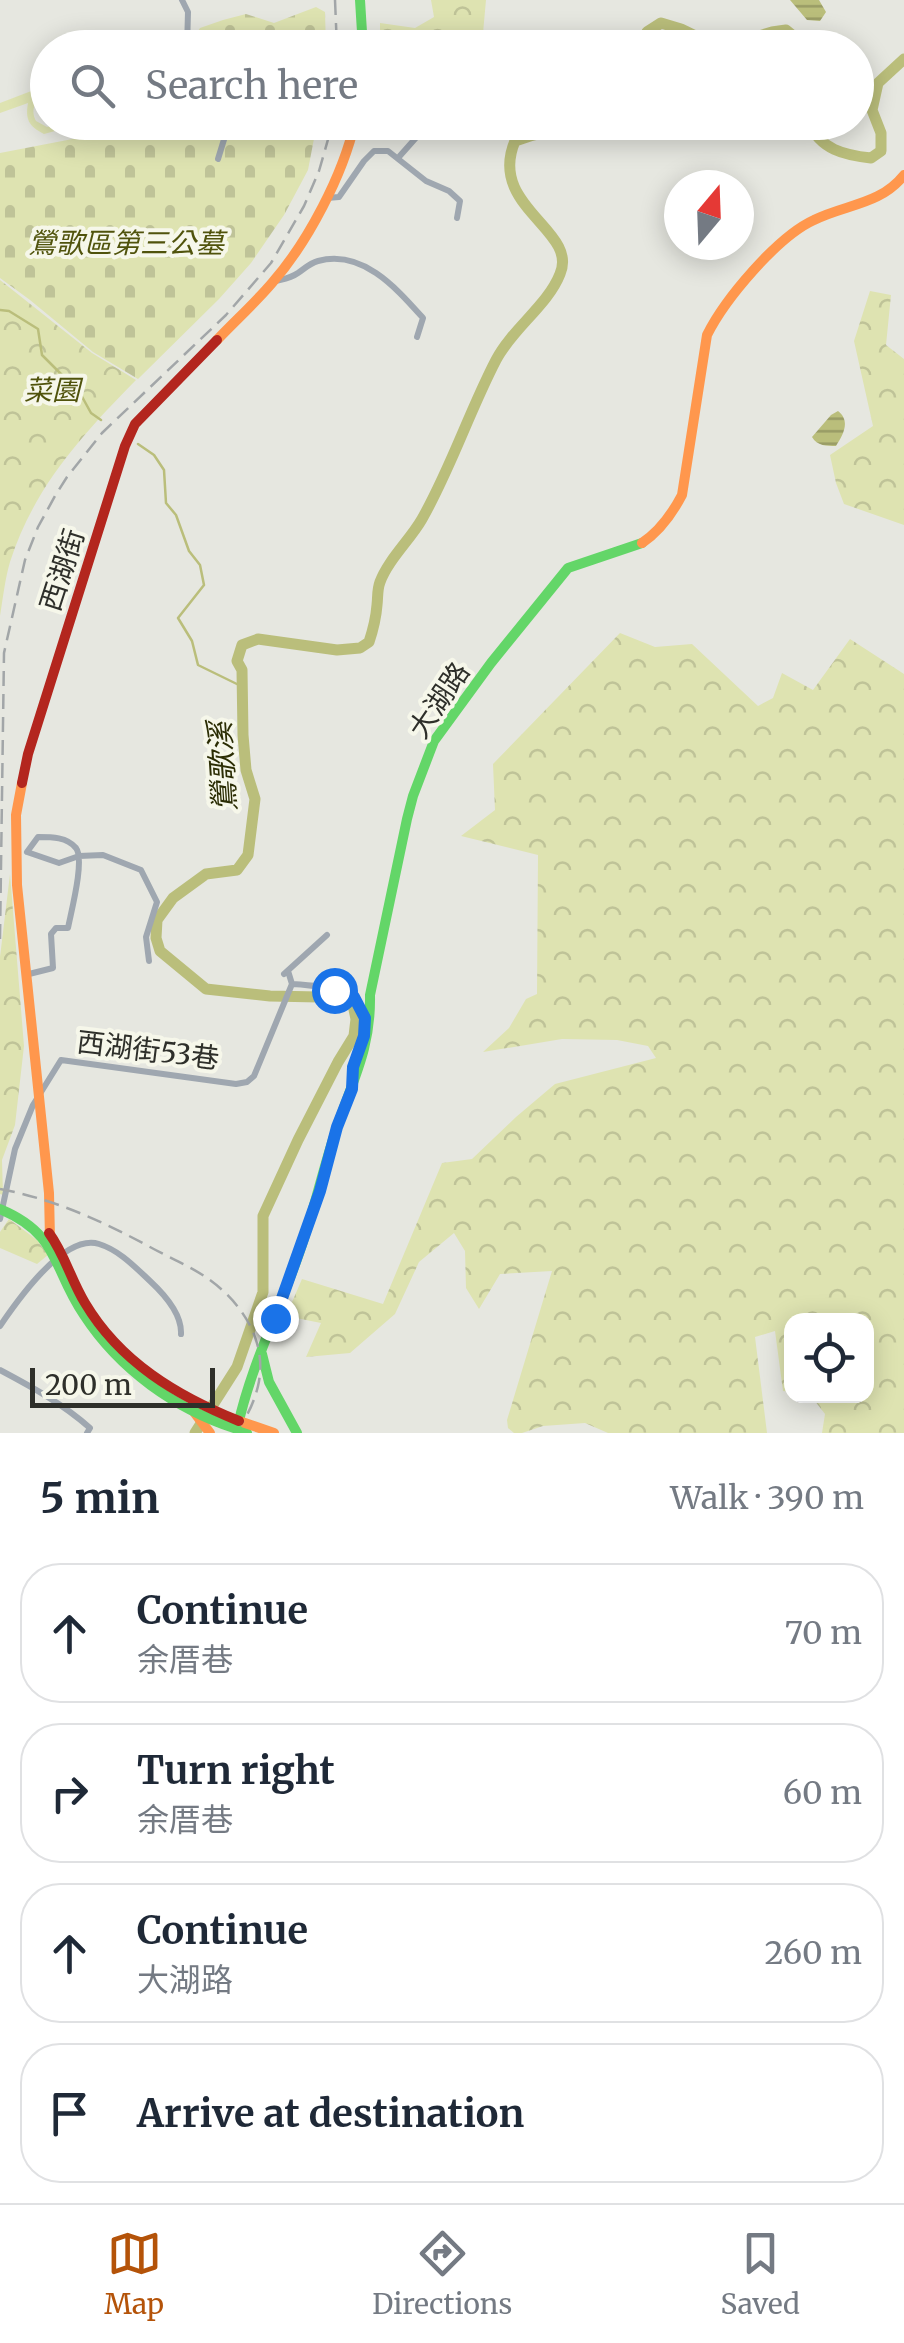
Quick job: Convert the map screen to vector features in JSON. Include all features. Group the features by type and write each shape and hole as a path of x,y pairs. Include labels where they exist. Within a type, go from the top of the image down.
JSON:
{"street":[{"path":"182,0 188,12 188,30"},
{"path":"360,0 362,30"},
{"path":"218,159 224,140"},
{"name":"西湖街","path":"50,1238 17,885 16,814 28,754 135,424 274,281 300,245 351,140"},
{"path":"398,158 414,140"},
{"path":"325,198 339,197 374,151 388,151 426,181 449,190 460,201 457,218"},
{"name":"大湖路","path":"240,1429 337,1127 370,1040 370,995 402,842 413,796 434,741 568,568 638,546 653,536 674,511 686,481 707,335 726,302 802,226 892,189 904,175"},
{"path":"274,281 293,277 315,262 338,259 363,266 388,280 423,318 417,337"},
{"path":"25,975 53,968 51,934 56,928 68,928 79,856 75,847 59,837 38,837 27,852 59,863 79,856 104,855 141,870 157,902 146,937 150,961"},
{"path":"327,936 286,972 292,984 334,990 354,997 361,1007 364,1036 353,1067 352,1089"},
{"name":"西湖街53巷","path":"40,1101 61,1060 236,1084 247,1082 254,1076 292,984"},
{"path":"0,1218 15,1148 40,1101"},
{"path":"0,1206 59,1246 88,1309 143,1370 177,1395 240,1429"},
{"path":"50,1238 82,1312 106,1345 138,1375 216,1424 274,1433"},
{"path":"0,1326 47,1266 79,1244 96,1243 123,1257 155,1286 179,1317 181,1334"},
{"path":"0,1306 10,1312"},
{"path":"262,1352 270,1382 297,1433"},
{"path":"0,1370 48,1396 89,1430"},
{"path":"192,1410 210,1433"}],"green space":[{"path":"431,0 486,0 483,30 380,30 380,23 415,28 434,17"},
{"path":"316,7 325,12 326,30 199,30 246,14 274,23"},
{"path":"30,92 30,123 28,103 0,113 0,103"},
{"name":"鶯歌區第三公墓","path":"67,140 314,140 308,170 284,215 251,263 138,379 93,352 0,278 0,153"},
{"name":"菜園","path":"0,280 92,353 136,380 79,442 32,510 10,562 0,616"},
{"path":"870,291 891,295 886,345 904,359 904,525 844,504 830,455 873,426 854,341"},
{"path":"620,633 655,647 692,644 758,706 773,698 782,673 813,690 850,639 904,674 904,1433 822,1433 825,1414 816,1403 874,1403 874,1313 784,1313 784,1391 775,1331 755,1337 767,1433 608,1433 585,1423 514,1433 507,1420 552,1271 500,1274 479,1309 466,1288 465,1251 454,1233 419,1262 395,1314 350,1353 306,1357 321,1323 286,1316 302,1279 383,1304 442,1163 472,1159 555,1084 656,1058 648,1046 617,1040 562,1039 483,1052 509,1028 526,999 537,994 538,855 461,836 495,810 493,764"},
{"path":"10,874 24,1046 15,1125 2,1160 3,1195 0,1194 0,957"},
{"path":"9,1219 37,1240 48,1255 37,1264 0,1248 0,1232"}],"shaded area":[{"path":"790,0 819,0 826,12 820,21 807,20"},
{"path":"838,411 845,424 836,446 817,442 812,437"}],"waterway":[{"name":"鶯歌溪","path":"650,30 661,23 683,30"},
{"name":"鶯歌溪","path":"874,101 878,83 904,59"},
{"name":"鶯歌溪","path":"821,140 834,149 871,158 881,151 881,133 874,115"},
{"name":"鶯歌溪","path":"195,1433 237,1367 263,1292 263,1216 298,1140 354,1036 356,1019 352,1000 337,992 319,997 270,996 206,989 160,951 157,920 173,898 206,874 237,870 248,855 255,799 246,770 243,735 242,670 237,661 242,645 258,639 337,650 360,648 369,642 384,574 432,500 496,360 560,274 562,258 557,244 513,183 510,164 518,140"},
{"path":"0,310 9,311 38,329 42,355 101,420"},
{"path":"138,444 154,455 164,470 166,503 200,565 204,585 178,618 192,641 198,665 243,687"}],"railway":[{"path":"335,0 336,30"},
{"path":"0,939 4,653 25,560 38,527 67,477 102,433 226,315 271,263 304,206 328,140"},
{"path":"0,1189 59,1205 114,1228 203,1275 233,1301 243,1313 260,1355 252,1405 234,1433"}],"traffic: fast":[{"path":"360,0 362,30"},
{"path":"238,1425 257,1362 303,1243 360,1063 368,1032 370,995 407,819 434,741 568,568 642,543"},
{"path":"0,1209 20,1219 45,1241 84,1315 132,1370 171,1399 237,1429"},
{"path":"262,1354 269,1382 297,1433"},
{"path":"237,1429 247,1433"}],"traffic: slow":[{"path":"217,340 298,248 333,185 350,140"},
{"path":"642,543 665,522 682,495 707,335 726,304 753,270 800,228 873,198 904,175"},
{"path":"22,783 16,815 17,885 49,1193 50,1239"},
{"path":"194,1412 210,1433"},
{"path":"239,1421 274,1433"}],"traffic: jam":[{"path":"22,783 125,446 135,424 217,340"},
{"path":"49,1233 85,1303 115,1343 172,1388 239,1421"}],"route":[{"path":"275,1318 320,1191 364,1036 361,1007 354,997 334,990"}]}
